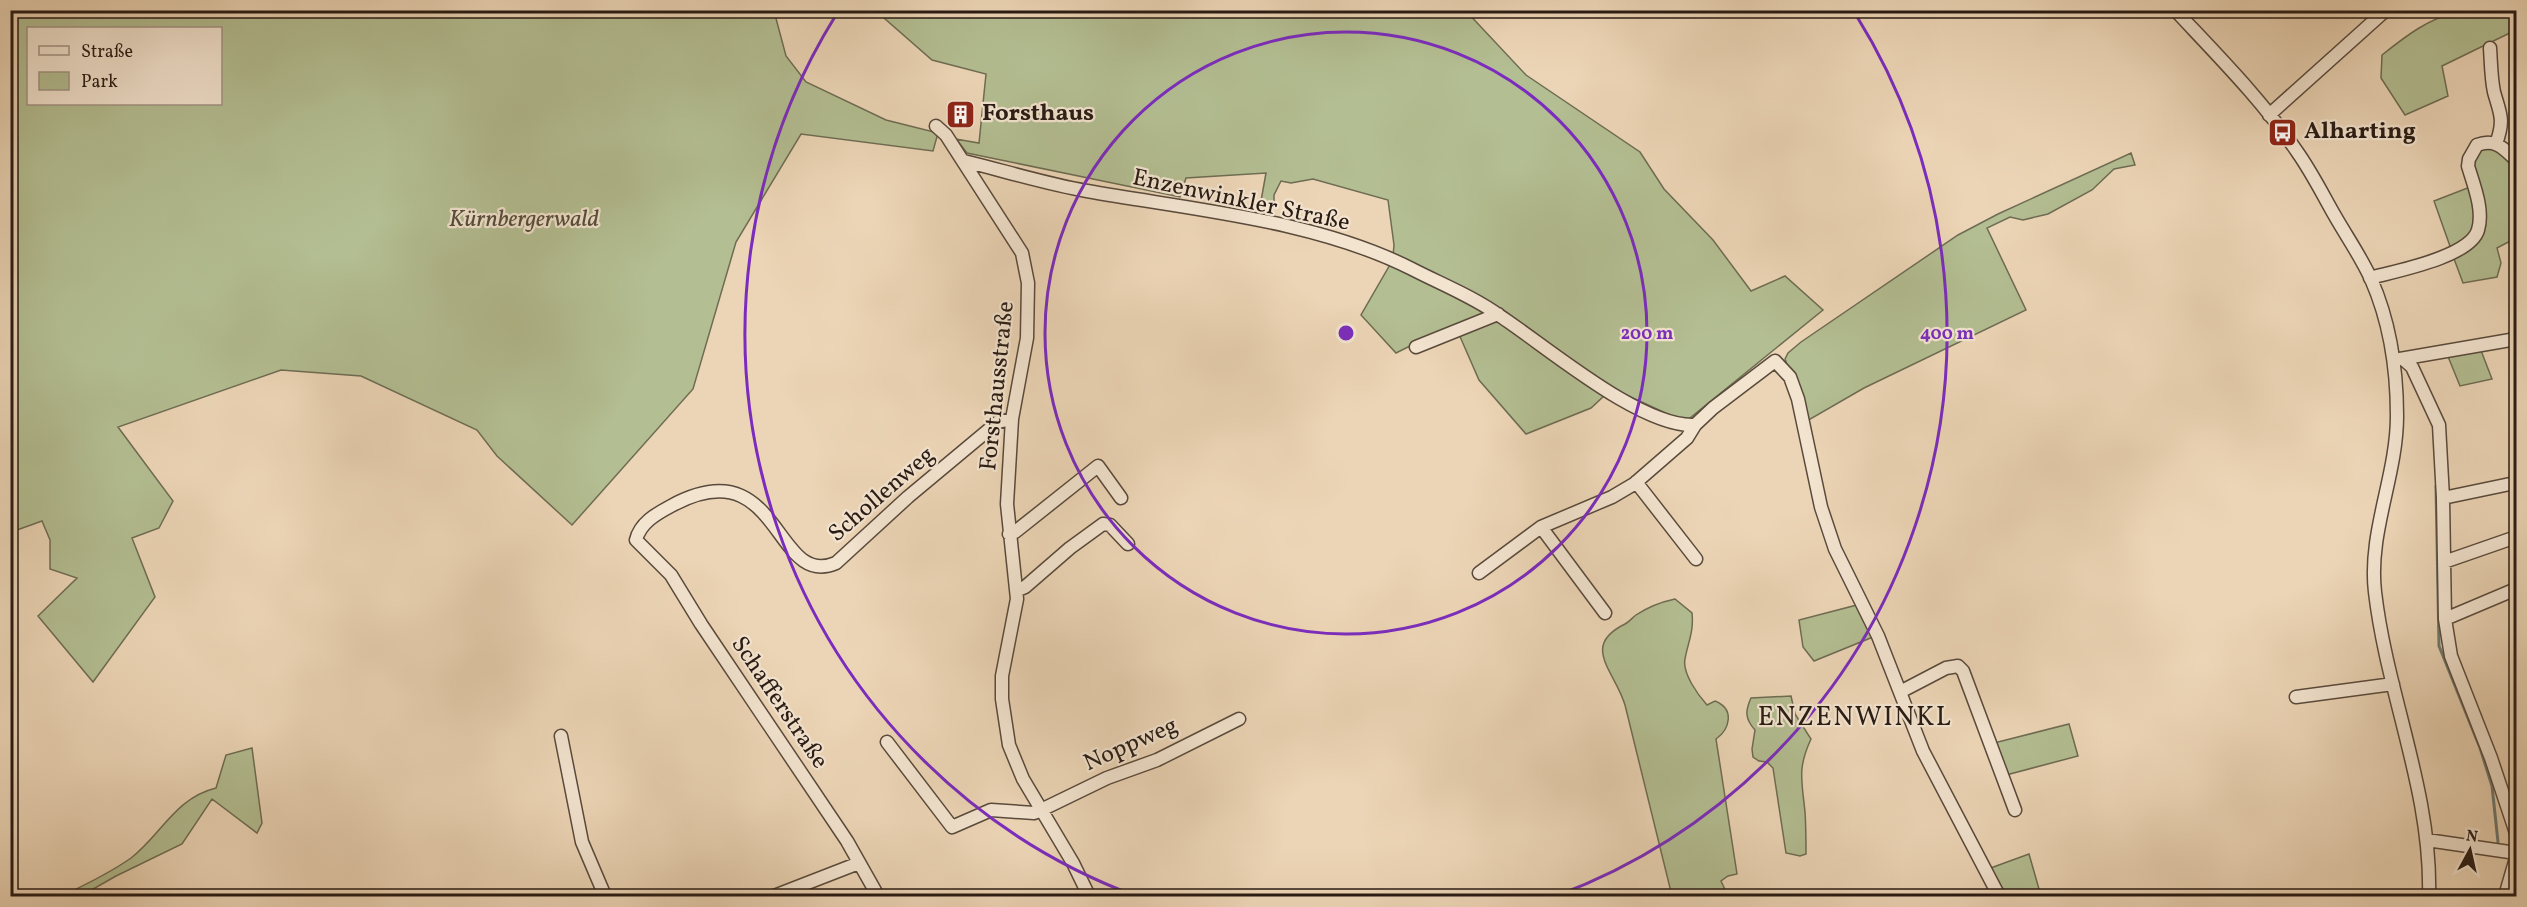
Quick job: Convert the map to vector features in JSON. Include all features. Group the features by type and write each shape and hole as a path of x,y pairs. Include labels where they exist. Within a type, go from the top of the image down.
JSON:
{"street":[{"path":"2175,10 2254,95 2300,155 2370,278 2398,359 2397,431 2373,567 2378,615 2427,840 2429,897"},
{"path":"2269,115 2386,10"},
{"path":"2490,48 2494,90 2500,106 2501,130 2496,144"},
{"name":"Forsthausstraße","path":"936,126 946,135 964,161 1022,253 1028,283 1027,338 1012,418 1007,504 1009,534 1018,590 1002,676 1002,699 1012,751 1023,779 1073,863 1089,897"},
{"path":"2370,278 2452,254 2473,240 2477,232 2479,214 2468,166 2469,159 2478,145 2484,142 2496,144 2517,160"},
{"name":"Enzenwinkler Straße","path":"964,161 1084,190 1312,233 1355,246 1410,268 1498,314 1609,392 1673,423 1695,425"},
{"path":"1416,347 1498,314"},
{"path":"2398,359 2517,339"},
{"path":"2398,359 2412,367 2437,418 2444,498 2445,619 2448,643 2517,833"},
{"path":"1479,573 1541,527 1612,497 1636,482 1687,438 1695,425 1713,408 1775,361 1790,377 1798,399 1821,507 1835,549 1878,636 1927,759 1999,897"},
{"name":"Schollenweg","path":"636,540 640,528 670,507 702,494 725,491 745,498 764,513 795,554 806,564 819,567 828,566 836,563 908,497 998,422 1012,418"},
{"path":"1009,534 1098,466 1121,498"},
{"path":"1636,482 1696,559"},
{"path":"2444,498 2510,484"},
{"path":"1018,590 1025,587 1102,524 1110,525 1128,544"},
{"path":"1541,527 1605,613"},
{"path":"2444,562 2517,537"},
{"name":"Schafferstraße","path":"636,540 670,574 700,624 786,749 860,863 878,897"},
{"path":"2445,619 2517,589"},
{"path":"1900,692 1946,668 1958,666 1963,670 2015,810"},
{"path":"2296,697 2393,684"},
{"name":"Noppweg","path":"1041,810 1107,778 1156,760 1239,719"},
{"path":"561,736 582,842 605,897"},
{"path":"887,742 952,826 991,810 1034,813 1041,810"},
{"path":"2427,840 2517,853"},
{"path":"2505,897 2517,858"},
{"path":"774,897 860,863"}],"green space":[{"name":"Kürnbergerwald","path":"11,11 774,11 786,56 806,82 886,120 938,133 933,151 801,134 736,242 693,389 572,525 497,456 477,430 361,376 281,370 118,427 173,501 159,528 132,538 155,597 93,682 38,616 77,578 50,569 50,540 42,521 17,530 12,516 11,502 17,474 10,474"},
{"path":"876,11 1466,11 1526,75 1640,152 1664,189 1713,240 1751,291 1785,276 1823,310 1685,422 1609,387 1502,309 1393,256 1394,245 1388,200 1313,179 1291,183 1281,181 1274,195 1274,203 1261,201 1266,173 1186,178 1180,197 967,153 956,139 979,143 986,74 932,60"},
{"path":"2459,11 2516,11 2516,30 2442,66 2448,96 2405,115 2381,78 2382,55 2418,28 2437,18"},
{"path":"2493,147 2516,165 2516,238 2497,248 2501,263 2497,277 2463,283 2453,256 2479,237 2472,162 2479,149"},
{"path":"2131,153 2135,165 2114,169 2092,190 2048,214 2023,220 2010,217 1987,228 2026,310 1864,388 1807,421 1785,359 1788,353 1801,342 1958,235 1998,214"},
{"path":"2470,187 2474,214 2472,233 2451,249 2434,201"},
{"path":"1391,263 1489,313 1396,353 1361,315"},
{"path":"1498,317 1606,394 1591,408 1526,434 1479,380 1458,332"},
{"path":"2480,348 2492,379 2460,386 2447,354"},
{"path":"1675,599 1692,613 1685,659 1688,677 1707,705 1715,701 1726,709 1728,714 1725,730 1716,739 1737,874 1721,881 1728,896 1672,896 1625,705 1604,660 1605,641 1612,632 1645,610"},
{"path":"1857,605 1873,637 1814,661 1803,647 1799,620"},
{"path":"1791,696 1795,714 1811,739 1802,767 1806,854 1800,856 1786,853 1773,768 1767,762 1753,757 1755,730 1747,715 1751,698"},
{"path":"2069,724 2078,756 2006,775 1994,743"},
{"path":"252,748 262,823 257,833 212,799 182,844 81,896 62,896 106,874 131,858 179,808 202,793 216,788 226,755"},
{"path":"2029,854 2041,896 2003,896 1988,869"}],"waterway":[{"path":"2436,486 2439,646 2480,748 2492,786 2498,842"}],"place":[{"name":"Forsthaus","path":"961,114"},
{"name":"Alharting","path":"2283,132"}],"district":[{"name":"ENZENWINKL","path":"1855,718"}]}
